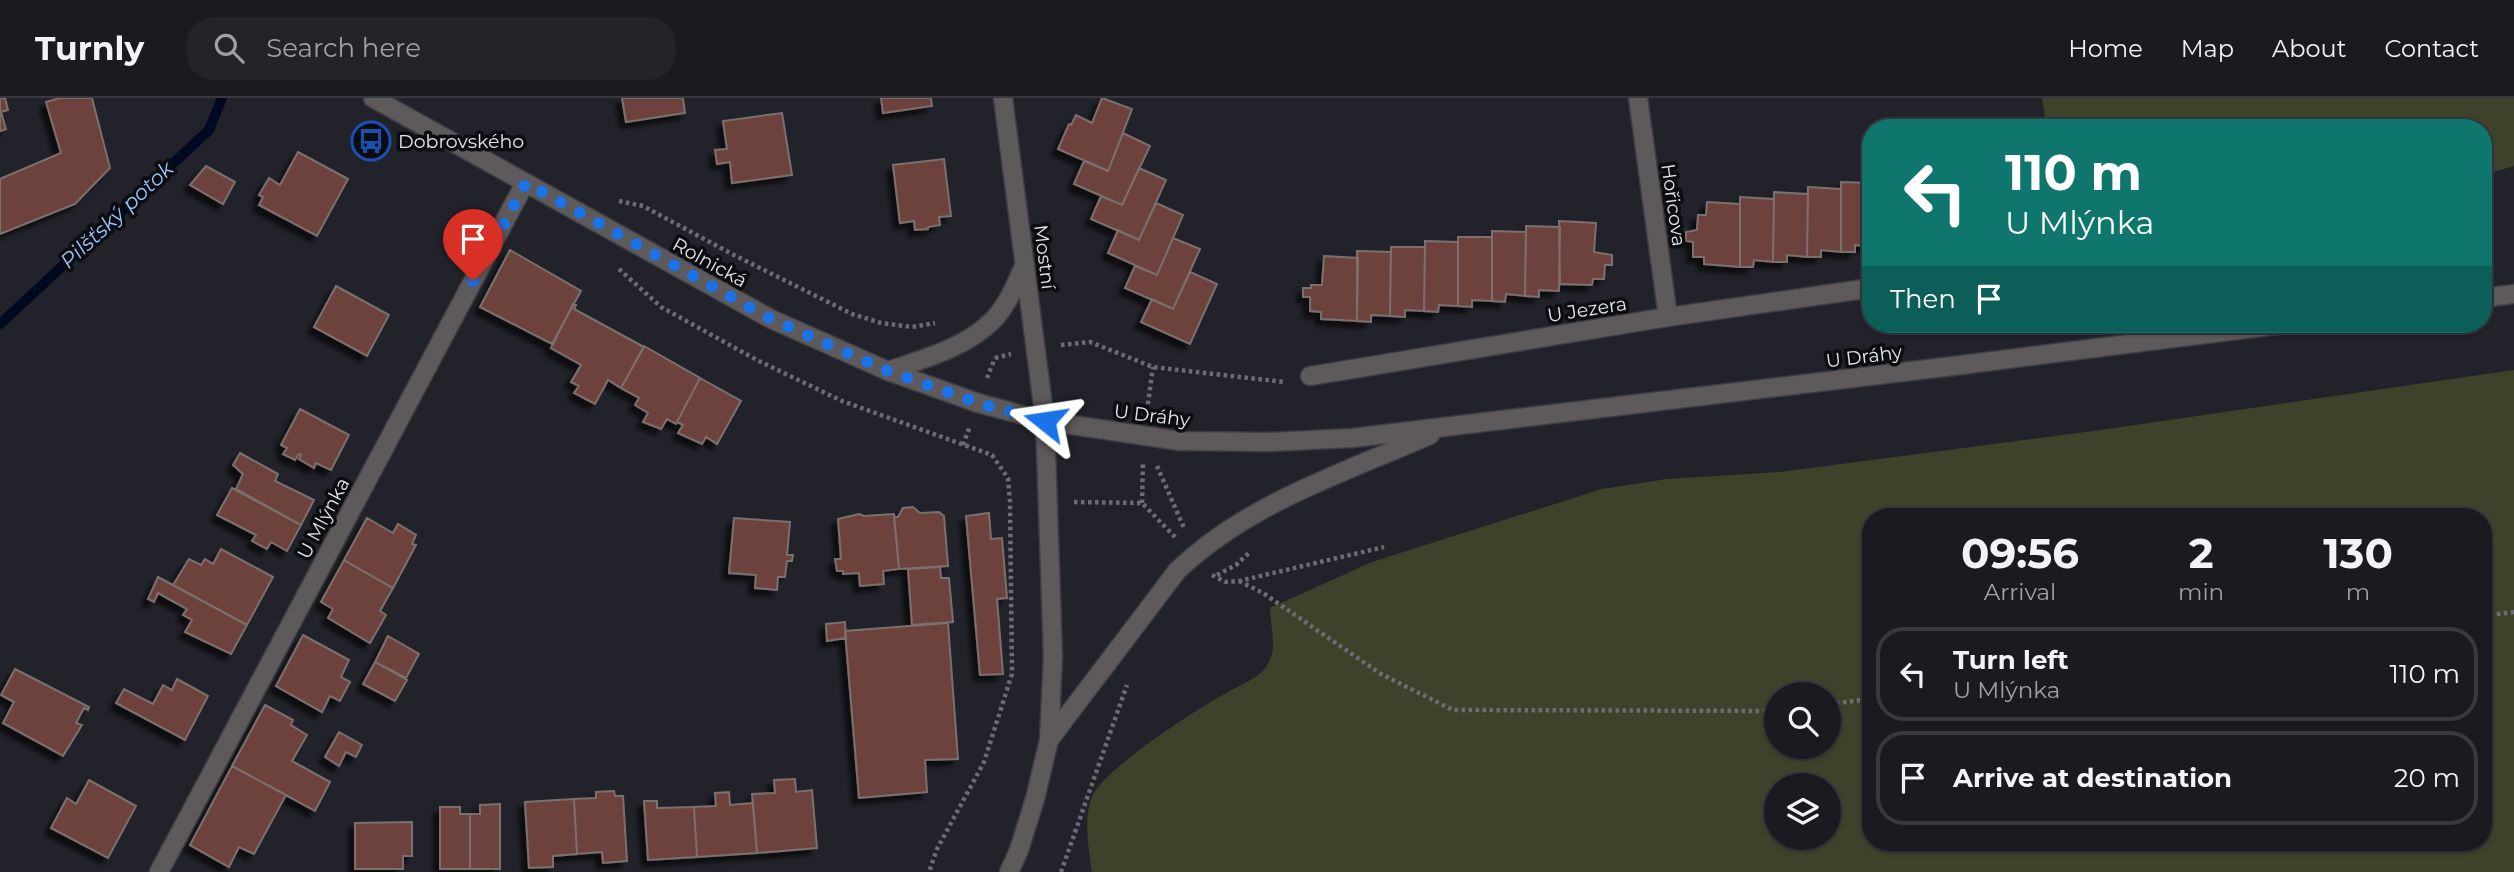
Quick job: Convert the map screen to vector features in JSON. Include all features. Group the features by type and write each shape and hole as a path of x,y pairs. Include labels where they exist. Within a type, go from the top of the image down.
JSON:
{"street":[{"name":"Rolnická","path":"373,98 771,319 888,371 978,403 1045,421"},
{"name":"Mostní","path":"1003,98 1045,421"},
{"name":"Hořicova","path":"1638,98 1668,317"},
{"name":"U Mlýnka","path":"159,872 526,183"},
{"path":"888,371 936,354 980,332 995,319 1025,264"},
{"name":"U Jezera","path":"1310,376 1668,317 1862,289"},
{"path":"2492,297 2514,294"},
{"name":"U Dráhy","path":"1009,872 1035,799 1049,740 1053,657 1045,421 1180,441 1268,442 1352,438 2214,333"},
{"name":"U Dráhy","path":"1049,740 1177,572 1193,556 1228,529 1272,506 1447,427"}],"path":[{"path":"617,201 643,206 852,314 881,323 912,327 945,322"},
{"path":"613,263 661,307 757,360 842,401 992,455 1001,466 1007,478 1010,502 1012,674 984,762 937,849 929,872"},
{"path":"995,358 1090,342 1153,367 1298,383 1310,376"},
{"path":"1144,437 1167,486 1193,556"},
{"path":"1142,503 1193,556"},
{"path":"1204,585 1214,577 1226,582 1239,581 1384,547"},
{"path":"1239,581 1263,593 1381,674 1453,710 1764,710"},
{"path":"2492,615 2514,612"},
{"path":"1062,872 1129,679"},
{"path":"1841,703 1862,700"}],"green space":[{"path":"2042,98 2514,98 2514,166 2492,172 2492,119 2046,119"},
{"path":"2514,370 2514,872 1092,872 1088,815 1092,797 1100,785 1155,739 1264,669 1271,657 1273,646 1270,608 1372,562 1602,489 1667,479 1780,472 2101,430"}],"building":[{"path":"0,98 5,98 8,110 1,112 6,129 0,131"},
{"path":"60,98 92,98 110,168 75,204 0,234 0,179 61,153 46,102"},
{"path":"622,98 683,98 685,113 626,122"},
{"path":"881,98 931,98 932,106 883,113"},
{"path":"1102,98 1132,109 1108,171 1058,149 1076,115 1092,123"},
{"path":"782,113 792,175 732,183 730,162 717,164 715,150 727,149 723,121"},
{"path":"1123,133 1150,146 1122,205 1074,184 1084,161 1108,171"},
{"path":"298,152 348,179 317,236 259,205 263,197 259,195 269,178 280,185"},
{"path":"944,159 951,216 939,217 940,225 928,229 915,230 914,221 900,223 893,165"},
{"path":"206,166 235,182 223,204 190,185"},
{"path":"1139,168 1166,180 1139,240 1091,219 1101,196 1122,205"},
{"path":"1841,182 1862,183 1862,246 1855,245 1855,252 1841,252"},
{"path":"1808,187 1841,189 1841,252 1821,250 1821,257 1807,257"},
{"path":"1774,192 1808,194 1807,257 1787,255 1787,262 1773,262"},
{"path":"1740,197 1774,199 1773,262 1754,260 1753,267 1740,267"},
{"path":"1707,202 1740,204 1740,267 1704,264 1704,257 1693,257 1693,242 1686,241 1686,232 1697,230 1698,215 1706,215"},
{"path":"1156,203 1183,215 1157,275 1108,253 1118,230 1139,240"},
{"path":"1559,221 1596,223 1594,252 1612,255 1612,265 1605,265 1604,279 1593,279 1592,285 1560,284"},
{"path":"1526,226 1560,227 1559,291 1539,290 1539,297 1525,296"},
{"path":"1492,231 1526,232 1525,296 1506,294 1505,302 1492,301"},
{"path":"1458,237 1492,237 1492,301 1472,300 1472,307 1458,306"},
{"path":"1173,238 1200,249 1173,309 1125,288 1135,266 1157,275"},
{"path":"1425,241 1458,242 1458,306 1439,305 1438,312 1424,311"},
{"path":"1391,247 1425,247 1424,311 1405,310 1405,317 1390,316"},
{"path":"510,250 581,291 552,344 480,307"},
{"path":"1357,251 1391,252 1390,316 1371,315 1371,322 1357,321"},
{"path":"1324,256 1358,258 1357,321 1321,319 1321,312 1310,311 1310,297 1303,297 1303,288 1322,285"},
{"path":"1190,272 1217,284 1190,344 1141,322 1152,299 1173,309"},
{"path":"336,286 389,315 367,356 314,327"},
{"path":"573,304 576,305 574,309 644,347 621,388 608,380 595,404 574,393 579,386 571,382 581,365 551,348"},
{"path":"644,346 700,378 676,424 667,419 661,429 643,422 648,413 635,405 639,398 621,388"},
{"path":"700,378 741,401 717,444 706,437 702,444 678,433 683,425 677,422"},
{"path":"300,409 349,435 331,470 316,463 314,468 299,459 299,454 295,460 283,454 287,448 281,445"},
{"path":"240,453 278,474 275,481 314,500 301,525 236,489 243,474 233,465"},
{"path":"232,488 301,525 287,551 271,542 267,549 252,541 256,535 217,515"},
{"path":"913,507 920,513 939,512 944,516 948,566 899,569 894,517 898,517 903,508"},
{"path":"989,513 991,539 1002,538 1007,598 997,599 1003,674 980,675 966,516"},
{"path":"859,514 894,514 899,569 883,571 884,584 860,586 859,573 843,574 843,571 837,571 835,559 841,559 838,519"},
{"path":"367,518 393,533 398,524 416,535 412,544 416,545 393,588 344,560"},
{"path":"734,518 790,522 787,555 793,555 792,561 787,561 785,577 778,577 777,590 755,588 756,575 729,573"},
{"path":"221,549 273,577 247,625 173,585 189,559 201,565 205,559 213,564"},
{"path":"344,560 393,588 380,611 386,615 370,643 328,618 333,609 321,602"},
{"path":"940,567 941,578 949,578 953,622 912,625 908,569"},
{"path":"158,577 247,625 231,654 185,632 192,620 183,615 187,609 158,593 154,602 148,599"},
{"path":"845,622 846,638 827,641 826,624"},
{"path":"948,623 958,759 925,760 927,792 859,798 845,631"},
{"path":"303,635 349,660 341,677 350,682 340,701 330,696 322,712 276,686"},
{"path":"388,636 419,654 406,678 375,662"},
{"path":"375,662 407,680 395,701 363,684"},
{"path":"15,669 89,707 88,710 84,708 76,723 82,725 63,756 3,723 14,702 1,695"},
{"path":"177,679 208,696 185,740 116,703 124,689 153,704 163,685 172,690"},
{"path":"265,705 293,720 291,725 307,735 292,761 330,782 315,811 232,766"},
{"path":"339,732 362,745 356,757 346,752 339,766 325,757"},
{"path":"232,766 286,795 254,854 239,847 229,867 190,845"},
{"path":"795,779 796,792 812,790 817,848 757,853 752,794 775,793 774,780"},
{"path":"89,780 136,806 108,858 51,828 67,798 76,804"},
{"path":"614,791 615,796 623,796 627,861 603,863 602,852 577,854 574,799 596,798 596,792"},
{"path":"729,792 730,805 753,803 757,853 697,857 694,807 716,806 715,793"},
{"path":"574,799 577,854 553,856 553,867 529,868 525,802"},
{"path":"644,801 657,801 657,808 694,807 697,857 648,860"},
{"path":"500,804 500,869 470,869 470,814 480,814 480,805"},
{"path":"440,807 460,807 460,814 470,814 470,869 440,869"},
{"path":"412,822 412,856 403,856 403,869 355,869 355,823"}],"waterway":[{"name":"Pilšťský potok","path":"0,324 209,130 222,98"}],"place":[{"name":"Dobrovského","path":"371,141"}],"route":[{"path":"473,281 526,183 771,319 888,371 978,403 1045,421"}]}
